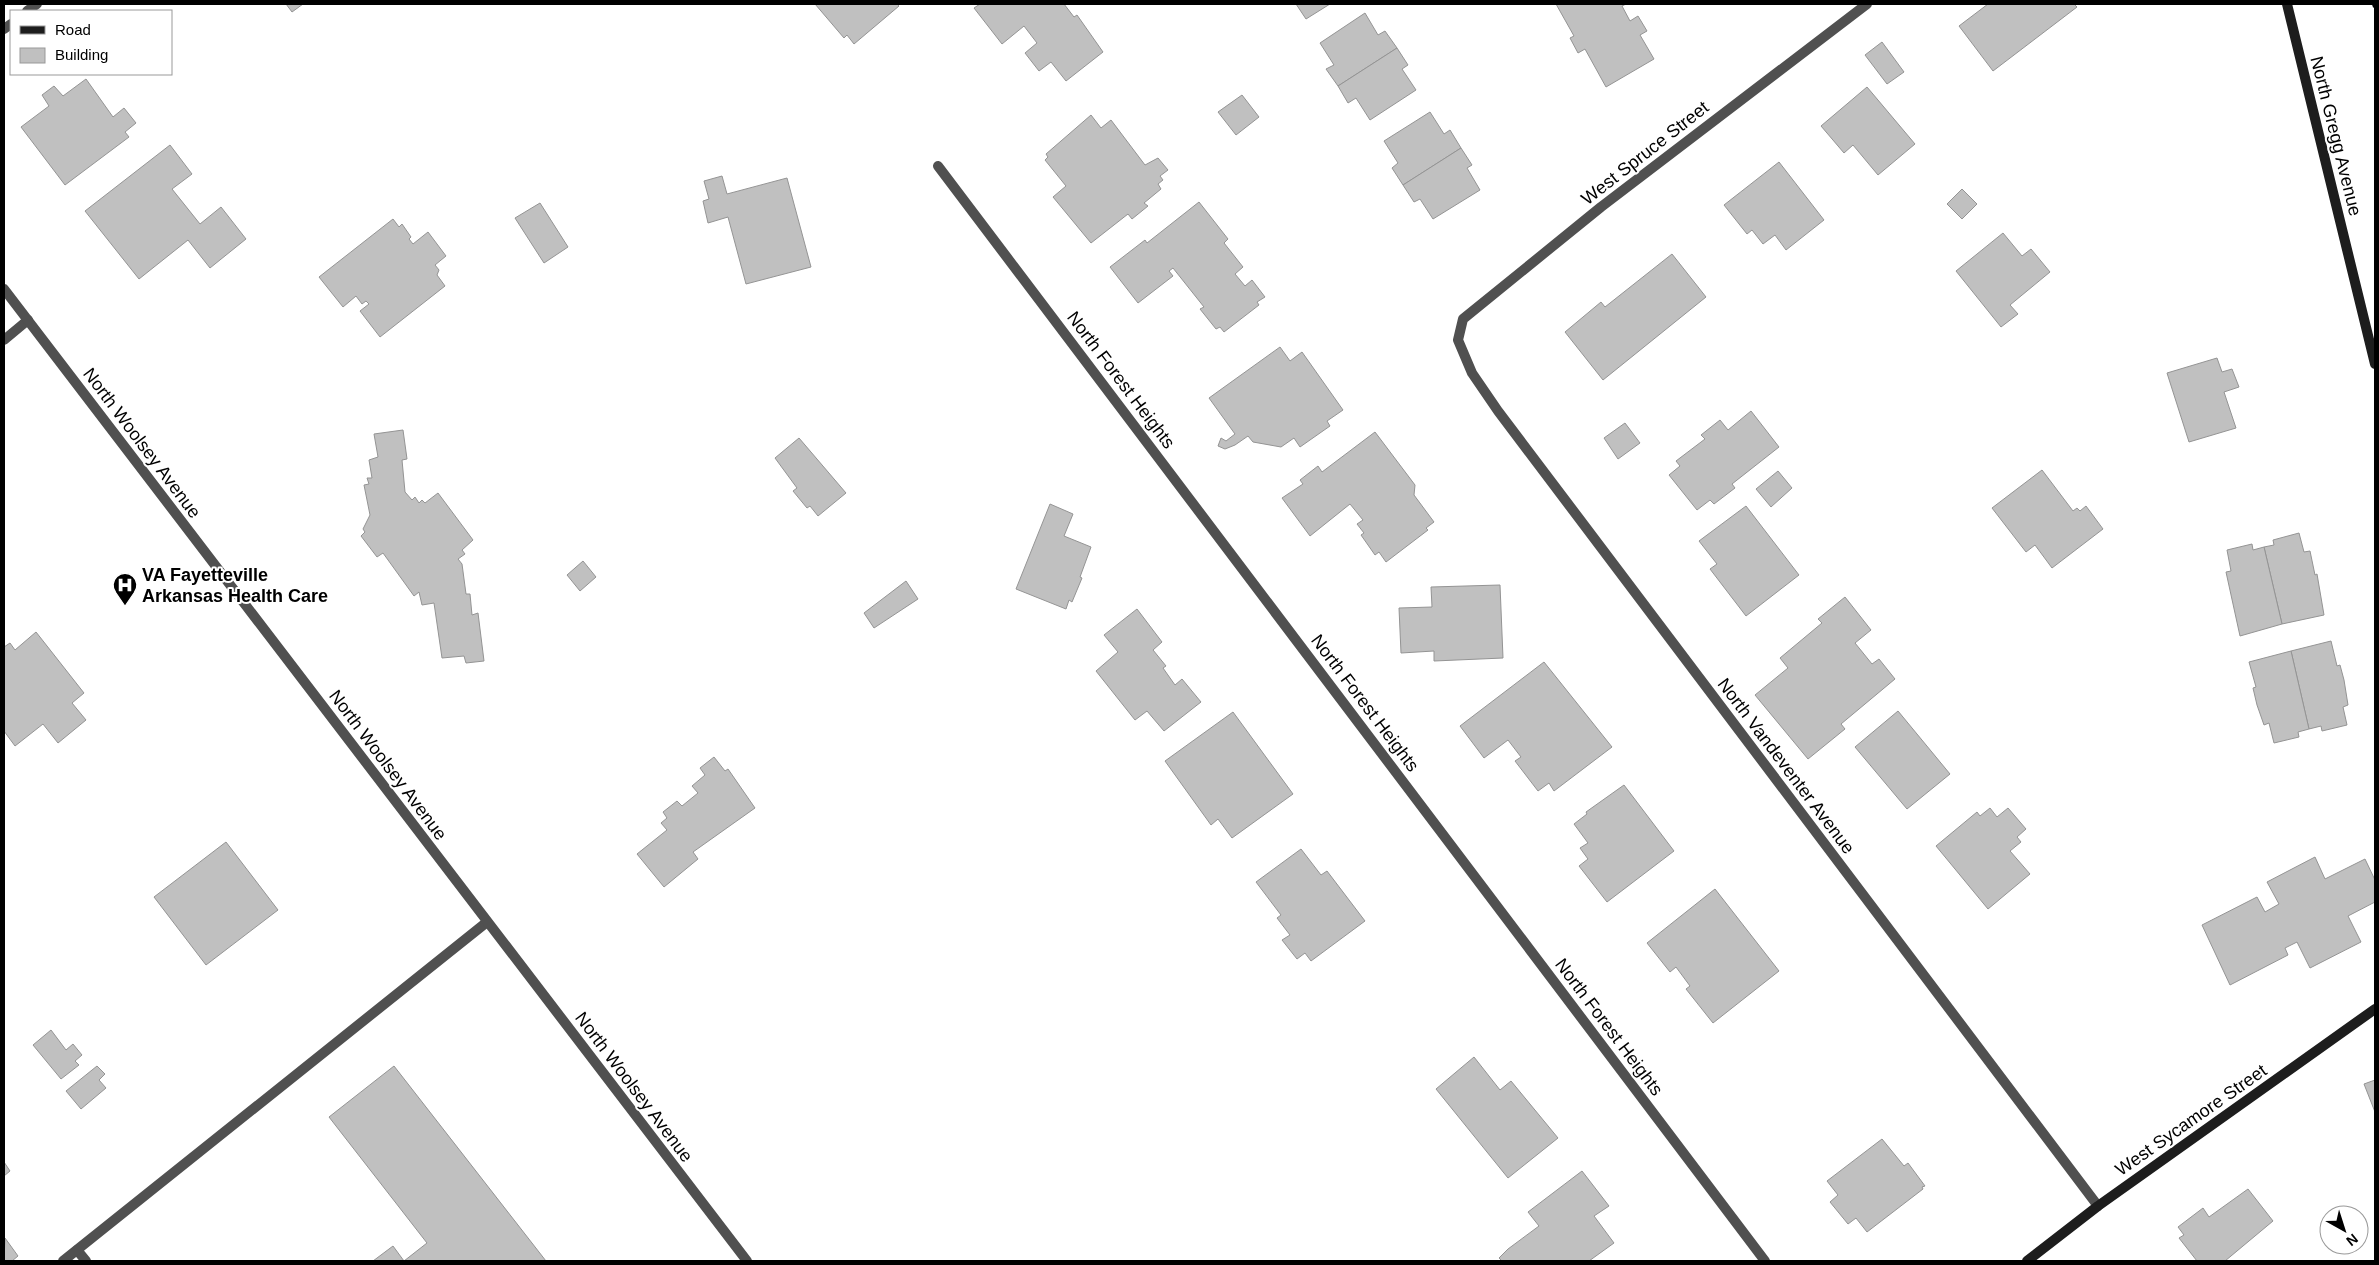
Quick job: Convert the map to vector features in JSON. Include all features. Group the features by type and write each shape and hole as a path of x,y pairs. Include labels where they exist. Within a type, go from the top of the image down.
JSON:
{"street":[{"name":"West Spruce Street","path":"1458,340 1463,319 1600,207 1867,4"},
{"name":"North Gregg Avenue","path":"2287,4 2375,364"},
{"name":"North Forest Heights","path":"938,166 1765,1261"},
{"name":"North Woolsey Avenue","path":"4,289 747,1261"},
{"path":"4,340 28,320"},
{"name":"North Vandeventer Avenue","path":"1458,340 1472,373 1498,411 2098,1206"},
{"path":"63,1261 487,922"},
{"name":"West Sycamore Street","path":"2027,1261 2098,1206 2375,1009"},
{"path":"77,1250 86,1261"}],"building":[{"path":"286,4 303,4 292,12"},
{"path":"815,4 897,4 899,6 854,44 847,35 844,38"},
{"path":"980,4 1064,4 1074,17 1077,15 1103,52 1066,81 1051,62 1039,71 1025,53 1037,43 1024,26 1002,44 974,8"},
{"path":"1296,4 1330,4 1306,19"},
{"path":"1556,4 1626,4 1622,6 1630,21 1638,16 1647,31 1640,35 1654,59 1606,87 1585,49 1578,53 1570,38 1574,36"},
{"path":"1988,4 2074,4 2077,7 1993,71 1959,26"},
{"path":"1365,13 1378,35 1385,31 1397,48 1338,86 1326,69 1334,65 1320,43"},
{"path":"1882,42 1904,72 1887,84 1865,55"},
{"path":"1397,48 1408,65 1402,69 1416,90 1370,120 1356,98 1348,103 1338,86"},
{"path":"86,79 113,117 124,108 136,123 125,132 129,137 65,185 21,127 49,106 42,95 54,86 63,96"},
{"path":"1867,87 1915,144 1878,175 1853,145 1844,153 1821,126"},
{"path":"1242,95 1259,117 1236,135 1218,112"},
{"path":"1430,112 1444,134 1450,130 1461,148 1403,185 1392,168 1398,163 1384,141"},
{"path":"1091,115 1101,128 1111,120 1145,165 1158,158 1168,170 1160,176 1163,180 1158,184 1161,189 1144,203 1148,206 1132,219 1128,214 1091,243 1053,197 1066,186 1045,160 1048,157 1046,154"},
{"path":"170,145 192,174 172,189 200,224 221,207 246,239 210,268 188,240 139,279 85,211"},
{"path":"1461,148 1472,165 1467,168 1480,190 1433,219 1420,199 1414,202 1403,185"},
{"path":"1779,162 1824,220 1786,250 1775,235 1763,244 1752,230 1747,234 1724,205"},
{"path":"722,176 727,194 787,178 811,267 746,284 728,217 708,223 703,201 709,199 704,181"},
{"path":"1962,189 1977,204 1962,219 1947,204"},
{"path":"1199,202 1228,239 1224,243 1243,267 1235,274 1245,286 1252,280 1265,297 1257,302 1259,305 1224,332 1220,327 1216,329 1200,309 1204,307 1173,268 1169,271 1173,276 1138,303 1110,267 1145,240 1147,243"},
{"path":"540,203 568,247 544,263 515,218"},
{"path":"393,219 399,227 402,224 411,237 409,239 413,244 428,232 446,256 435,265 439,270 437,275 445,286 380,337 360,311 369,304 366,301 362,304 356,296 343,307 319,277"},
{"path":"2003,233 2022,256 2031,249 2050,272 2010,305 2018,314 2001,327 1956,271"},
{"path":"1672,254 1706,297 1603,380 1565,332 1601,302 1605,307"},
{"path":"1280,347 1290,361 1302,352 1343,410 1327,421 1330,426 1300,447 1294,438 1281,447 1253,442 1248,436 1225,449 1218,446 1221,438 1226,441 1235,434 1209,398"},
{"path":"2217,358 2222,372 2232,369 2239,387 2224,392 2236,428 2189,442 2167,373"},
{"path":"1751,411 1779,447 1732,484 1735,488 1714,504 1710,500 1697,510 1669,475 1680,466 1676,461 1705,439 1701,435 1720,420 1728,430"},
{"path":"1625,423 1640,443 1618,459 1604,438"},
{"path":"403,430 407,459 402,460 405,492 412,500 415,497 419,503 422,500 425,503 438,493 473,540 462,550 465,554 458,559 462,564 466,594 470,594 472,615 478,613 484,661 466,663 464,656 442,658 434,603 422,605 419,592 414,596 383,553 377,557 361,536 365,532 363,529 370,515 364,485 369,484 367,478 372,478 369,460 378,457 374,434"},
{"path":"1375,432 1415,485 1414,495 1434,522 1426,528 1428,530 1386,562 1379,552 1375,555 1361,535 1364,533 1357,524 1363,520 1350,504 1310,536 1282,498 1303,484 1300,480 1318,466 1322,472"},
{"path":"799,438 846,493 818,516 810,506 807,508 793,491 797,488 775,458"},
{"path":"2042,470 2073,511 2077,508 2080,511 2086,506 2103,529 2052,568 2035,545 2026,552 1992,508"},
{"path":"1778,471 1792,488 1771,507 1756,489"},
{"path":"1050,504 1073,514 1064,536 1091,547 1080,577 1082,578 1072,602 1069,600 1066,609 1016,589"},
{"path":"1746,506 1799,575 1746,616 1710,569 1717,564 1699,541"},
{"path":"2299,533 2304,552 2310,551 2315,575 2317,574 2324,615 2282,624 2264,547 2274,545 2273,540"},
{"path":"2252,544 2253,550 2264,547 2282,624 2240,636 2226,572 2231,571 2227,550"},
{"path":"583,561 596,577 580,591 567,575"},
{"path":"906,581 918,599 874,628 864,613"},
{"path":"1500,585 1503,658 1434,661 1434,651 1401,653 1399,608 1432,607 1431,587"},
{"path":"1845,597 1871,630 1855,643 1872,664 1879,659 1895,679 1841,724 1845,729 1808,759 1755,695 1788,668 1780,658 1822,623 1818,619"},
{"path":"1137,609 1162,642 1153,650 1166,666 1163,668 1175,685 1182,679 1201,702 1164,731 1147,711 1135,720 1096,671 1118,652 1104,635"},
{"path":"36,632 84,693 72,703 86,720 58,743 43,724 15,746 4,731 4,647 10,643 15,650"},
{"path":"2331,641 2337,666 2340,665 2344,680 2348,705 2343,707 2347,725 2322,731 2321,726 2309,729 2291,651"},
{"path":"2291,651 2309,729 2298,732 2299,737 2274,743 2269,723 2264,725 2257,705 2253,688 2256,687 2249,662"},
{"path":"1544,662 1612,747 1554,791 1549,783 1538,791 1515,761 1521,757 1508,740 1484,758 1460,726"},
{"path":"1898,711 1950,774 1907,809 1855,747"},
{"path":"1233,712 1293,794 1232,838 1218,819 1211,825 1165,761"},
{"path":"714,757 725,771 728,769 755,808 693,852 698,859 664,887 637,854 667,830 661,823 667,818 663,812 677,801 682,806 698,793 692,786 705,775 700,768"},
{"path":"1624,785 1674,851 1607,902 1579,866 1588,859 1580,848 1588,843 1574,824 1587,814 1586,812"},
{"path":"1990,808 1997,817 2008,808 2026,829 2017,837 2021,842 2010,851 2030,874 1988,909 1936,846 1977,812 1980,816"},
{"path":"226,842 278,910 206,965 154,897"},
{"path":"1301,849 1321,875 1327,871 1365,921 1311,961 1305,953 1297,959 1282,940 1290,935 1277,918 1281,915 1256,882"},
{"path":"2315,857 2325,879 2365,859 2375,880 2375,902 2348,916 2361,942 2310,968 2297,942 2285,948 2288,955 2230,985 2202,925 2257,897 2265,912 2279,904 2267,882"},
{"path":"1715,889 1779,971 1713,1023 1686,989 1690,986 1676,967 1670,972 1647,943"},
{"path":"51,1030 66,1050 73,1044 82,1055 75,1061 79,1065 61,1079 33,1045"},
{"path":"1474,1057 1500,1090 1511,1081 1558,1138 1508,1178 1436,1089"},
{"path":"97,1066 105,1074 99,1080 106,1088 81,1109 66,1091"},
{"path":"394,1066 546,1261 404,1261 427,1243 329,1117"},
{"path":"2375,1080 2375,1112 2364,1084"},
{"path":"1882,1139 1904,1166 1908,1163 1925,1186 1867,1232 1856,1218 1848,1224 1830,1202 1838,1195 1827,1181"},
{"path":"4,1162 10,1171 4,1176"},
{"path":"1582,1171 1609,1206 1594,1216 1614,1243 1589,1261 1502,1261 1499,1258 1508,1249 1539,1226 1528,1212"},
{"path":"2248,1189 2273,1221 2225,1261 2197,1261 2179,1238 2184,1235 2178,1227 2203,1208 2209,1217"},
{"path":"5,1238 18,1256 12,1261 4,1261"},
{"path":"393,1246 404,1261 373,1261"}],"place":[{"name":"VA Fayetteville Arkansas Health Care","path":"125,606"}]}
